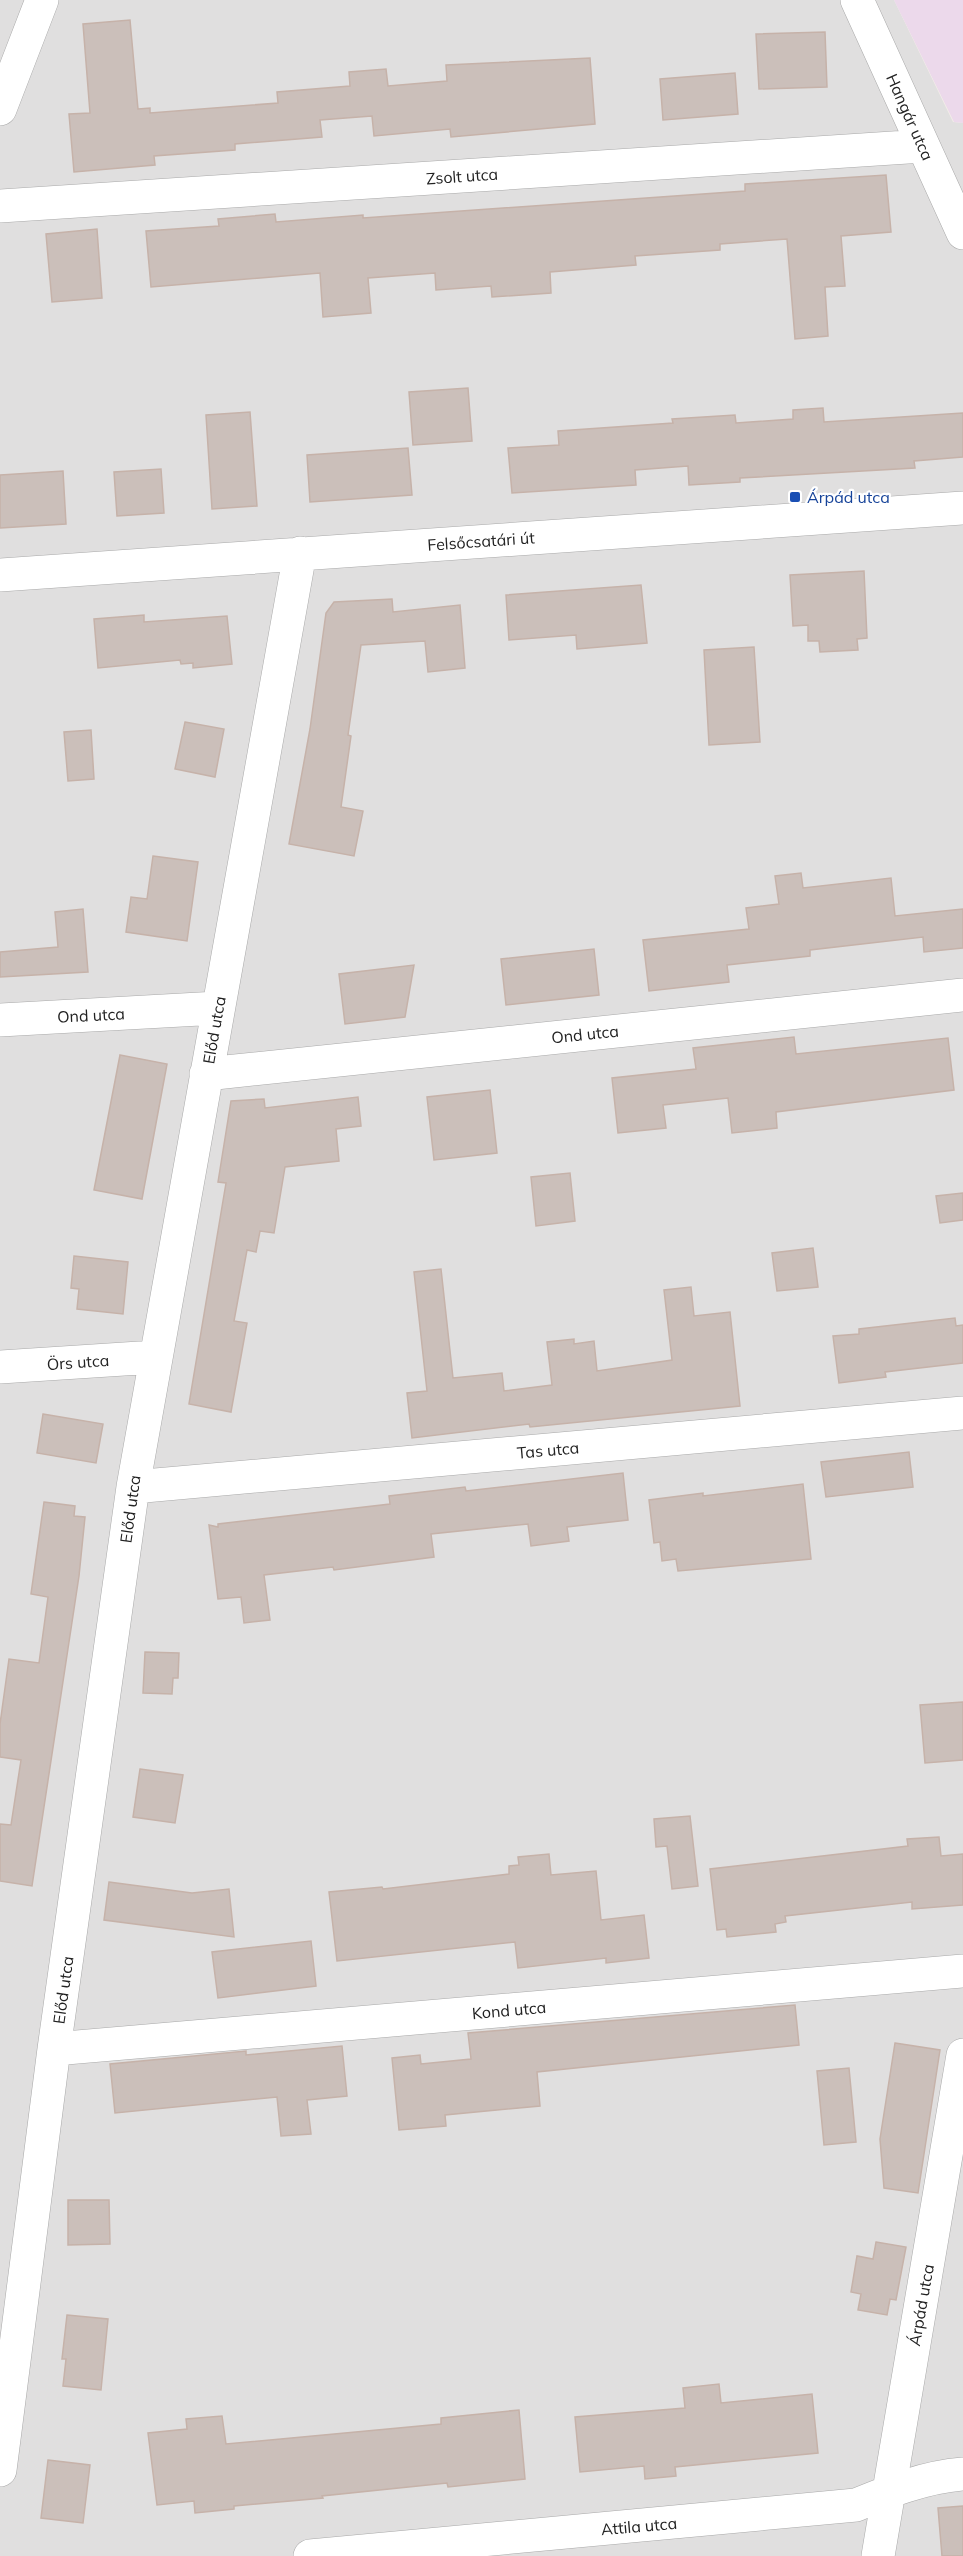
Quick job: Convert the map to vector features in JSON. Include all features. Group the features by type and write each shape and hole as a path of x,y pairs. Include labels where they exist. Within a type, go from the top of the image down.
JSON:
{"street":[{"path":"0,109 42,0"},
{"name":"Hangár utca","path":"857,0 923,146 959,209"},
{"name":"Zsolt utca","path":"0,206 923,146"},
{"name":"Felsőcsatári út","path":"0,575 963,508"},
{"name":"Előd utca","path":"0,2470 54,2049 133,1487 300,553"},
{"name":"Ond utca","path":"206,1074 963,995"},
{"name":"Ond utca","path":"0,1020 218,1008"},
{"name":"Örs utca","path":"0,1367 155,1357"},
{"name":"Tas utca","path":"133,1487 963,1413"},
{"name":"Kond utca","path":"54,2049 963,1971"},
{"name":"Árpád utca","path":"878,2556 963,2055"},
{"name":"Attila utca","path":"331,2555 856,2505 941,2476 963,2474"}],"shaded area":[{"path":"0,0 894,0 953,122 963,123 963,2556 0,2556"},
{"path":"894,0 963,0 963,123 954,122"}],"building":[{"path":"130,20 138,109 150,108 150,113 278,103 277,92 350,86 349,72 386,69 388,86 447,81 446,65 590,58 595,124 451,137 450,129 374,136 372,116 320,120 322,137 235,144 235,150 154,156 155,165 74,172 69,114 90,113 83,24"},
{"path":"825,32 827,87 759,89 756,34"},
{"path":"735,73 738,114 663,120 660,79"},
{"path":"886,175 891,232 841,236 845,286 825,287 828,336 795,339 787,239 720,244 720,250 635,256 636,265 550,272 551,293 492,297 491,286 436,290 435,273 368,278 371,313 323,317 320,273 151,287 146,231 219,226 218,219 275,214 276,222 363,215 363,218 745,191 745,184"},
{"path":"97,229 102,298 52,302 46,234"},
{"path":"468,388 472,441 413,445 409,392"},
{"path":"823,408 824,422 963,413 963,457 914,461 915,468 740,478 740,482 689,485 688,466 635,470 636,485 512,493 508,448 559,445 558,431 673,423 672,419 735,415 736,423 793,419 793,410"},
{"path":"250,412 257,506 212,509 206,415"},
{"path":"408,448 412,495 310,502 307,455"},
{"path":"161,469 164,513 117,516 114,472"},
{"path":"63,471 66,524 0,528 0,475"},
{"path":"864,571 867,638 857,639 858,650 820,652 819,641 808,641 808,625 793,626 790,575"},
{"path":"641,585 647,643 577,649 576,635 509,640 506,595"},
{"path":"392,599 393,612 460,605 465,668 428,672 425,641 361,645 348,735 351,736 341,807 363,811 354,856 289,844 310,729 326,613 334,602"},
{"path":"144,615 144,622 227,616 232,664 193,668 193,663 181,664 180,660 98,668 94,619"},
{"path":"754,647 760,742 709,745 704,650"},
{"path":"185,722 224,729 215,777 175,769"},
{"path":"91,730 94,779 68,781 64,732"},
{"path":"153,856 198,862 187,941 126,932 131,897 147,899"},
{"path":"801,873 803,888 891,878 895,916 963,909 963,948 924,952 923,937 810,950 810,956 727,965 729,982 649,991 643,940 749,929 746,908 779,904 775,876"},
{"path":"83,909 88,972 0,977 0,952 58,947 55,912"},
{"path":"594,949 599,995 506,1005 501,959"},
{"path":"414,965 405,1017 345,1024 339,974"},
{"path":"794,1037 796,1054 948,1038 954,1090 776,1112 777,1128 732,1133 728,1098 663,1105 666,1128 618,1133 612,1078 696,1069 693,1048"},
{"path":"120,1055 167,1064 142,1199 94,1190"},
{"path":"490,1090 497,1153 434,1160 427,1097"},
{"path":"358,1097 361,1126 336,1129 339,1161 285,1167 274,1233 260,1231 256,1252 247,1250 234,1321 247,1323 231,1412 189,1404 226,1183 218,1182 231,1101 264,1099 265,1108"},
{"path":"570,1173 575,1221 536,1226 531,1177"},
{"path":"963,1193 963,1220 940,1223 936,1196"},
{"path":"813,1248 818,1287 777,1291 772,1253"},
{"path":"74,1256 128,1262 123,1314 77,1309 79,1289 71,1288"},
{"path":"441,1269 453,1378 502,1373 504,1391 552,1385 547,1342 574,1339 574,1344 594,1341 597,1371 672,1360 664,1290 691,1287 694,1316 730,1312 740,1406 530,1427 529,1424 412,1438 407,1393 427,1391 414,1272"},
{"path":"955,1318 956,1326 963,1325 963,1363 885,1372 886,1377 839,1383 833,1336 859,1334 859,1329"},
{"path":"43,1414 103,1424 96,1463 37,1453"},
{"path":"909,1452 913,1487 826,1497 821,1462"},
{"path":"623,1473 628,1520 567,1527 569,1541 531,1546 528,1524 431,1534 434,1557 334,1570 333,1567 264,1575 270,1620 244,1623 241,1597 218,1599 209,1525 218,1527 218,1524 390,1504 389,1496 465,1487 466,1491"},
{"path":"803,1484 811,1559 678,1571 676,1559 662,1561 660,1542 654,1543 649,1500"},
{"path":"44,1502 75,1506 74,1516 85,1517 79,1576 32,1886 0,1881 0,1824 11,1825 21,1760 0,1757 0,1724 9,1659 39,1663 48,1597 31,1594"},
{"path":"145,1652 179,1653 178,1678 173,1678 172,1694 143,1693"},
{"path":"963,1702 963,1760 925,1763 920,1705"},
{"path":"140,1769 183,1775 175,1823 133,1817"},
{"path":"690,1816 698,1886 672,1889 667,1846 656,1847 654,1819"},
{"path":"939,1837 941,1856 963,1854 963,1905 912,1909 912,1902 785,1916 786,1922 775,1924 776,1932 727,1937 726,1929 717,1930 710,1869 908,1846 907,1839"},
{"path":"549,1854 551,1875 596,1871 601,1920 644,1915 649,1958 606,1963 606,1958 518,1968 515,1942 337,1961 329,1892 382,1887 383,1889 509,1874 509,1866 519,1865 518,1857"},
{"path":"109,1882 192,1893 229,1889 234,1937 104,1920"},
{"path":"311,1941 316,1986 218,1998 212,1952"},
{"path":"795,2005 799,2045 537,2072 540,2106 445,2115 446,2126 399,2130 392,2058 420,2055 421,2064 471,2059 468,2033"},
{"path":"895,2043 940,2050 918,2193 884,2188 880,2139"},
{"path":"342,2046 347,2096 307,2100 311,2134 281,2136 277,2097 115,2113 110,2064 246,2051 246,2055"},
{"path":"849,2068 856,2142 824,2145 817,2071"},
{"path":"68,2200 109,2200 110,2244 68,2245"},
{"path":"876,2242 906,2247 896,2300 890,2299 887,2315 858,2310 861,2294 851,2292 857,2256 873,2259"},
{"path":"67,2315 108,2319 101,2390 63,2386 66,2359 62,2359"},
{"path":"719,2384 721,2403 812,2394 818,2453 675,2467 676,2476 645,2479 644,2466 580,2472 575,2417 685,2408 683,2388"},
{"path":"519,2410 525,2479 448,2487 447,2483 234,2506 234,2509 195,2513 194,2501 157,2505 148,2433 187,2429 186,2419 222,2416 226,2444 441,2424 441,2418"},
{"path":"48,2460 90,2465 83,2523 41,2518"},
{"path":"963,2506 963,2556 942,2556 938,2508"}],"place":[{"name":"Árpád utca","path":"795,497"}]}
